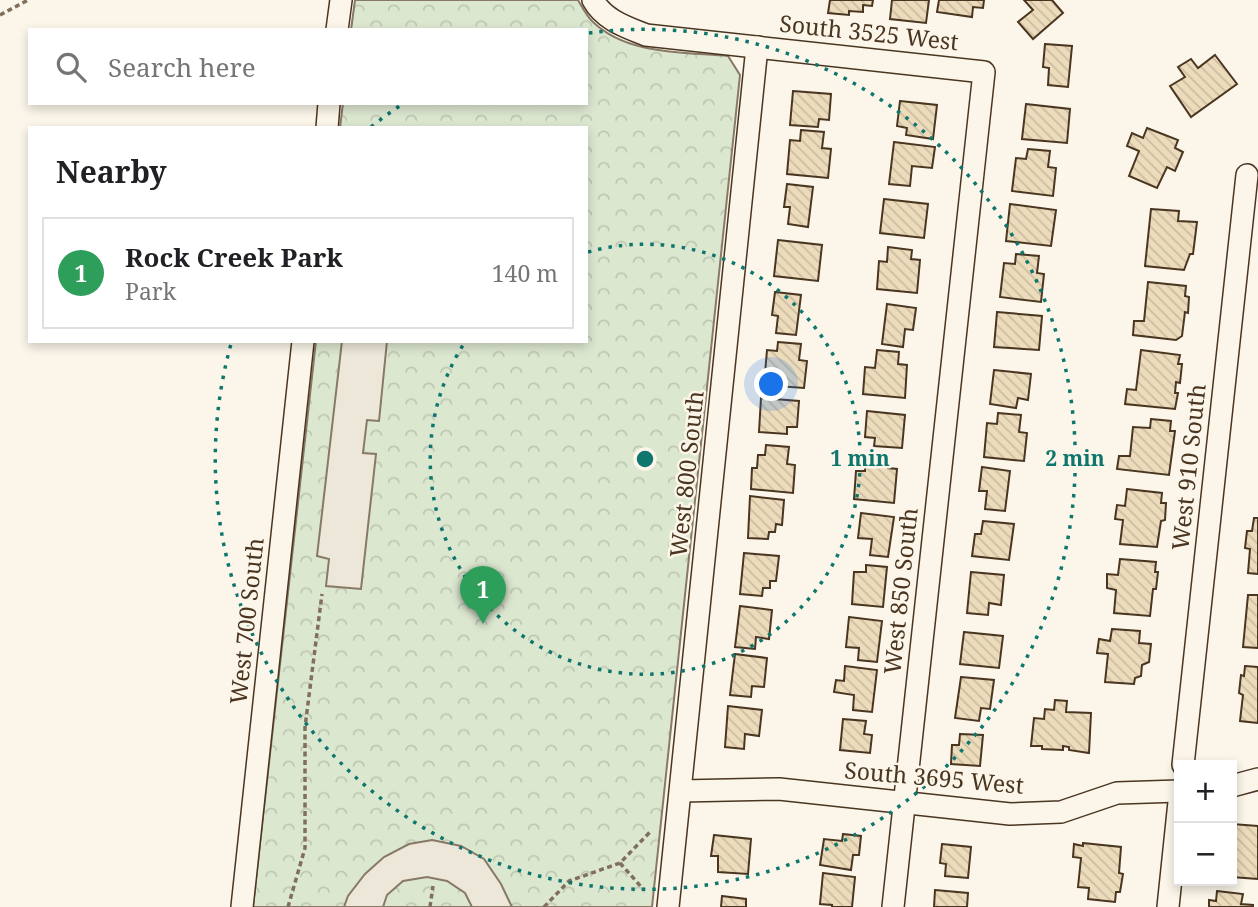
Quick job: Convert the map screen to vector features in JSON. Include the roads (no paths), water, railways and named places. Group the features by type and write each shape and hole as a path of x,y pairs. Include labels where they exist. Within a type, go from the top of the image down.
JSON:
{"street":[{"path":"338,28 341,0"},
{"name":"South 3525 West","path":"593,0 598,8 620,25 646,35 984,72"},
{"name":"West 800 South","path":"668,907 757,47"},
{"name":"West 850 South","path":"893,907 984,72"},
{"path":"327,126 330,105"},
{"name":"West 910 South","path":"1184,760 1247,175"},
{"name":"West 700 South","path":"242,907 303,343"},
{"path":"1237,785 1258,779"},
{"name":"South 3695 West","path":"681,792 779,789 1010,814 1060,812 1117,793 1174,791"},
{"path":"1168,907 1177,823"}],"place":[{"name":"Rock Creek Park","path":"483,624"}]}
